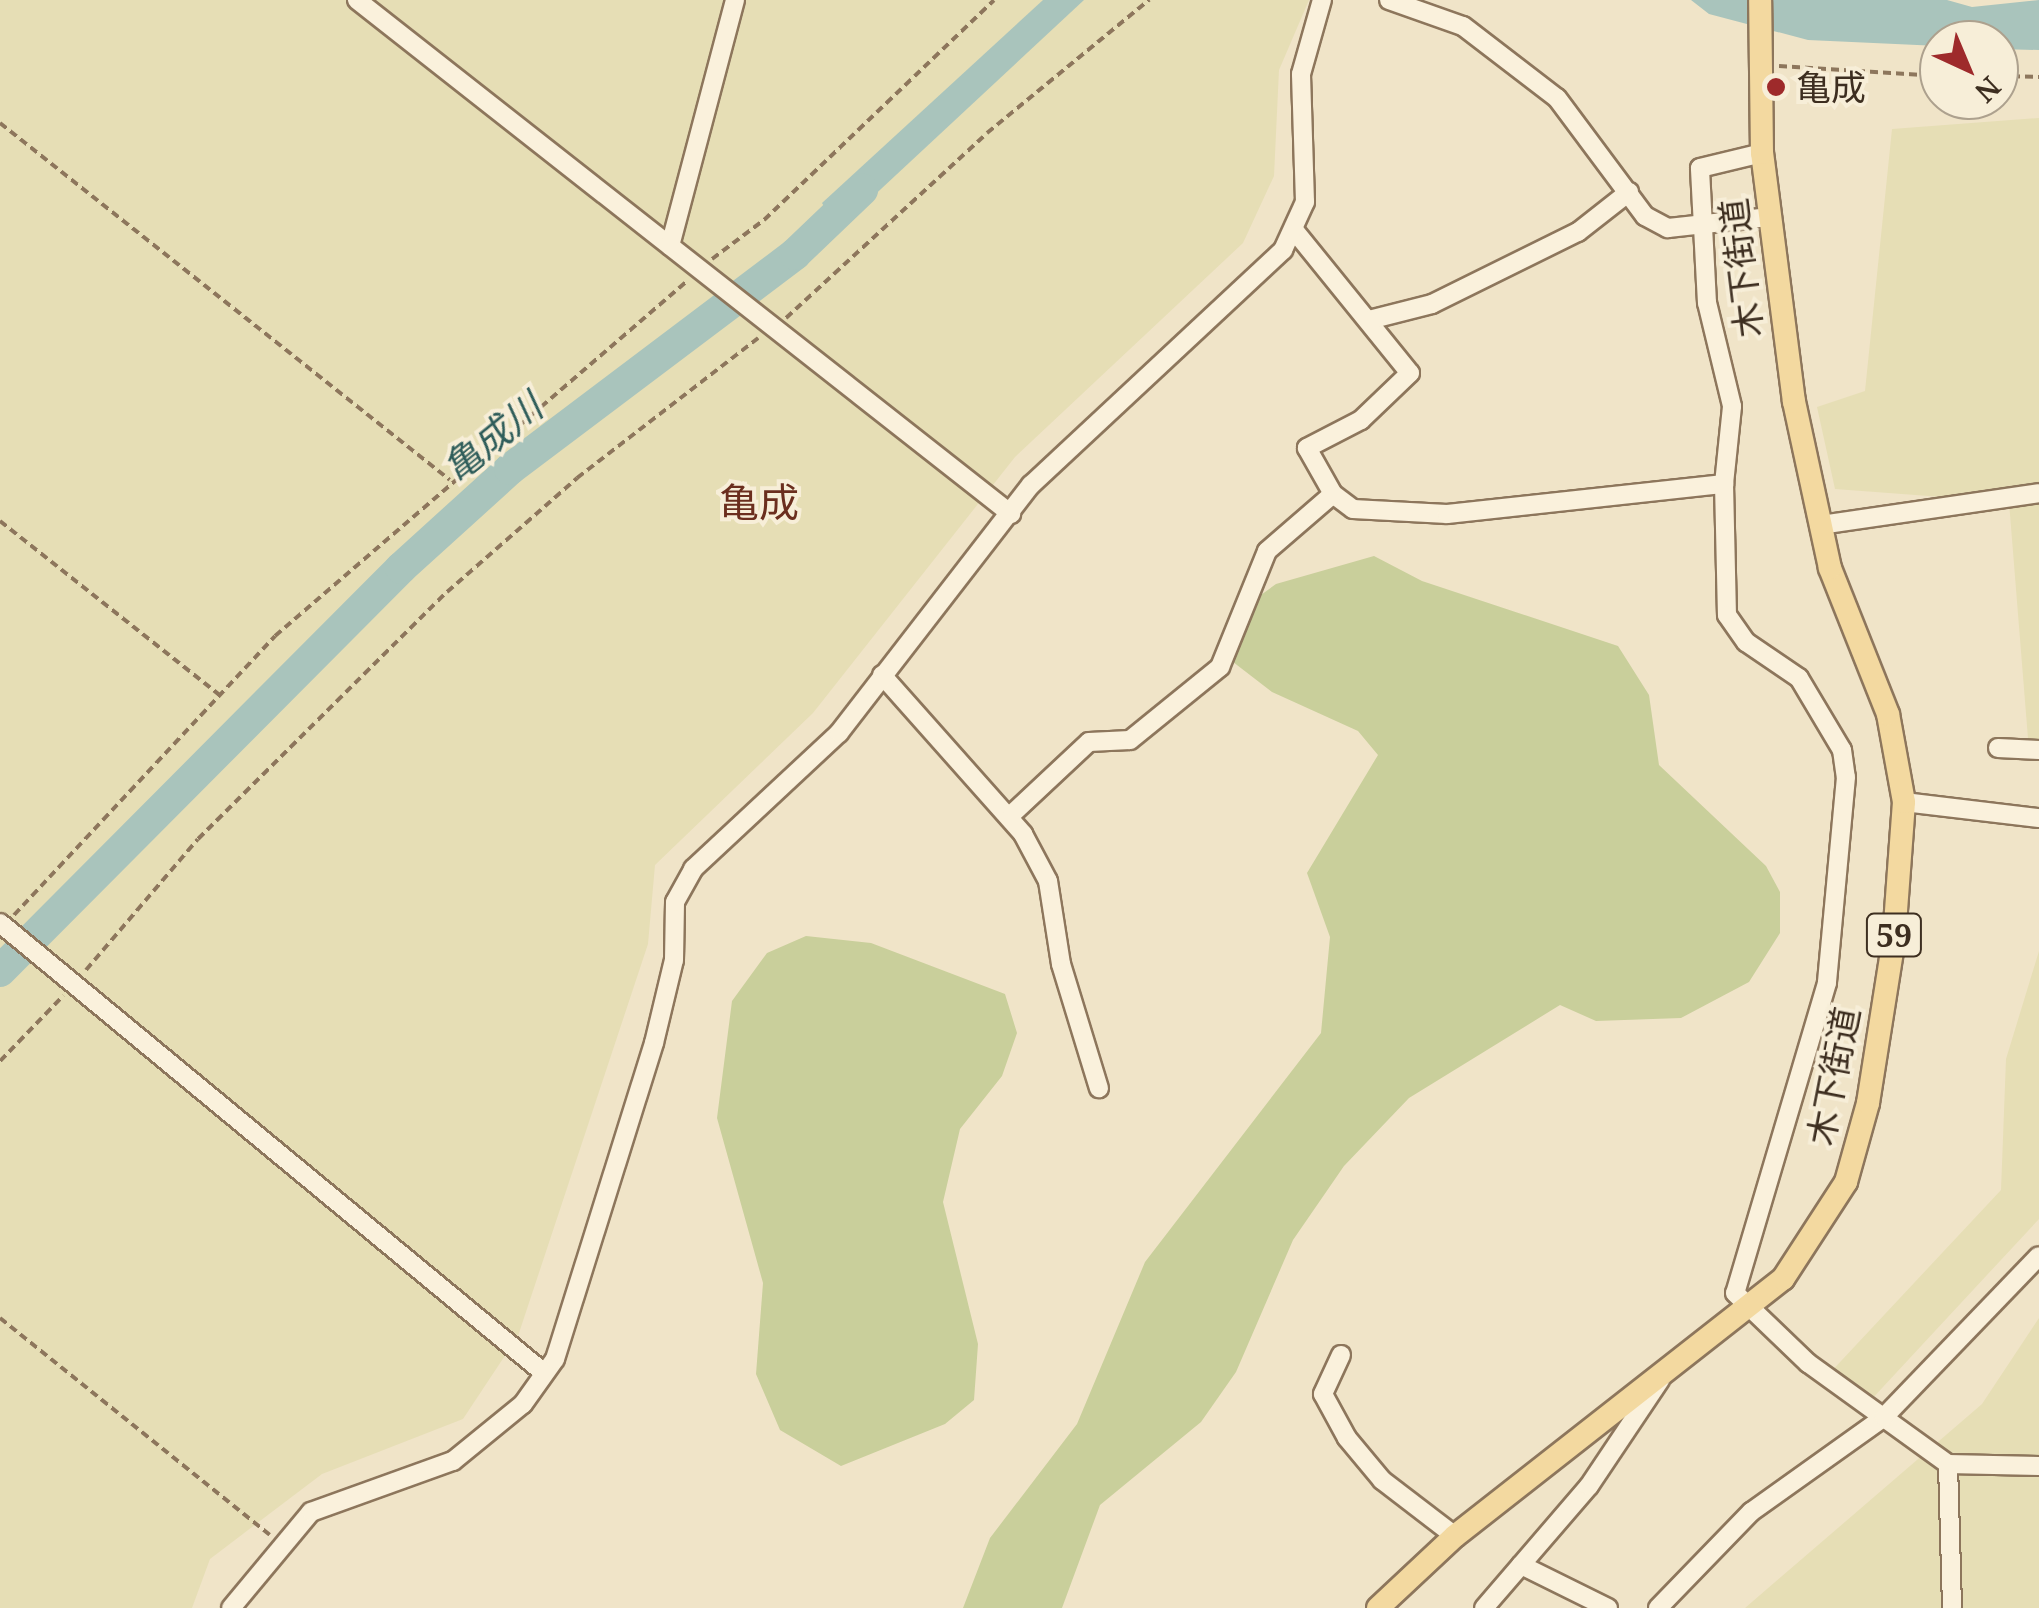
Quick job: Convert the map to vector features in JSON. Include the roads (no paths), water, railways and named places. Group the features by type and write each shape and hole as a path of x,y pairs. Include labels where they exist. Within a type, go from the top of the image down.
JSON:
{"main road":[{"name":"木下街道","path":"1382,1606 1455,1536 1748,1311 1818,1234 1851,1168 1894,938 1904,802 1888,714 1844,609 1820,525 1794,402 1762,153 1760,0"}],"street":[{"path":"357,0 1011,514"},
{"path":"670,246 735,0"},
{"path":"230,1608 311,1512 453,1461 522,1404 542,1372 556,1359 654,1043 674,960 676,902 693,869 838,734 1031,485 1282,250 1305,202 1301,74 1322,0"},
{"path":"1389,0 1464,26 1557,98 1645,216 1668,228 1770,217"},
{"path":"1762,153 1700,168 1700,226 1707,303 1732,406 1724,484 1727,616 1746,642 1798,678 1842,750 1846,777 1828,983 1735,1292 1748,1311 1948,1464 2039,1466"},
{"path":"1373,319 1432,304 1578,232 1630,192"},
{"path":"1294,230 1373,319 1410,373 1361,420 1307,448 1334,494 1353,508 1447,514 1724,484"},
{"path":"1820,525 2039,492"},
{"path":"1012,814 1089,742 1130,740 1220,667 1266,552 1334,494"},
{"path":"882,675 1012,814 1048,882 1061,964 1099,1088"},
{"path":"1998,748 2039,750"},
{"path":"1904,802 2039,818"},
{"path":"2,924 542,1372"},
{"path":"1658,1608 1692,1564 1752,1512 1884,1417 2039,1256"},
{"path":"1341,1354 1323,1394 1347,1438 1382,1480 1455,1536"},
{"path":"1484,1608 1590,1486 1663,1376"},
{"path":"1948,1464 1952,1608"},
{"path":"1521,1565 1608,1608"}],"water":[{"path":"1043,0 1084,0 838,229 822,203"},
{"path":"1691,0 1947,0 1972,7 2039,0 2039,50 2019,50 2019,20 1919,20 1919,45 1808,40 1709,14"}],"waterway":[{"name":"亀成川","path":"0,971 401,568 510,469 795,254 862,190"}],"place":[{"name":"亀成","path":"1776,87"}],"district":[{"name":"亀成","path":"759,502"}]}
